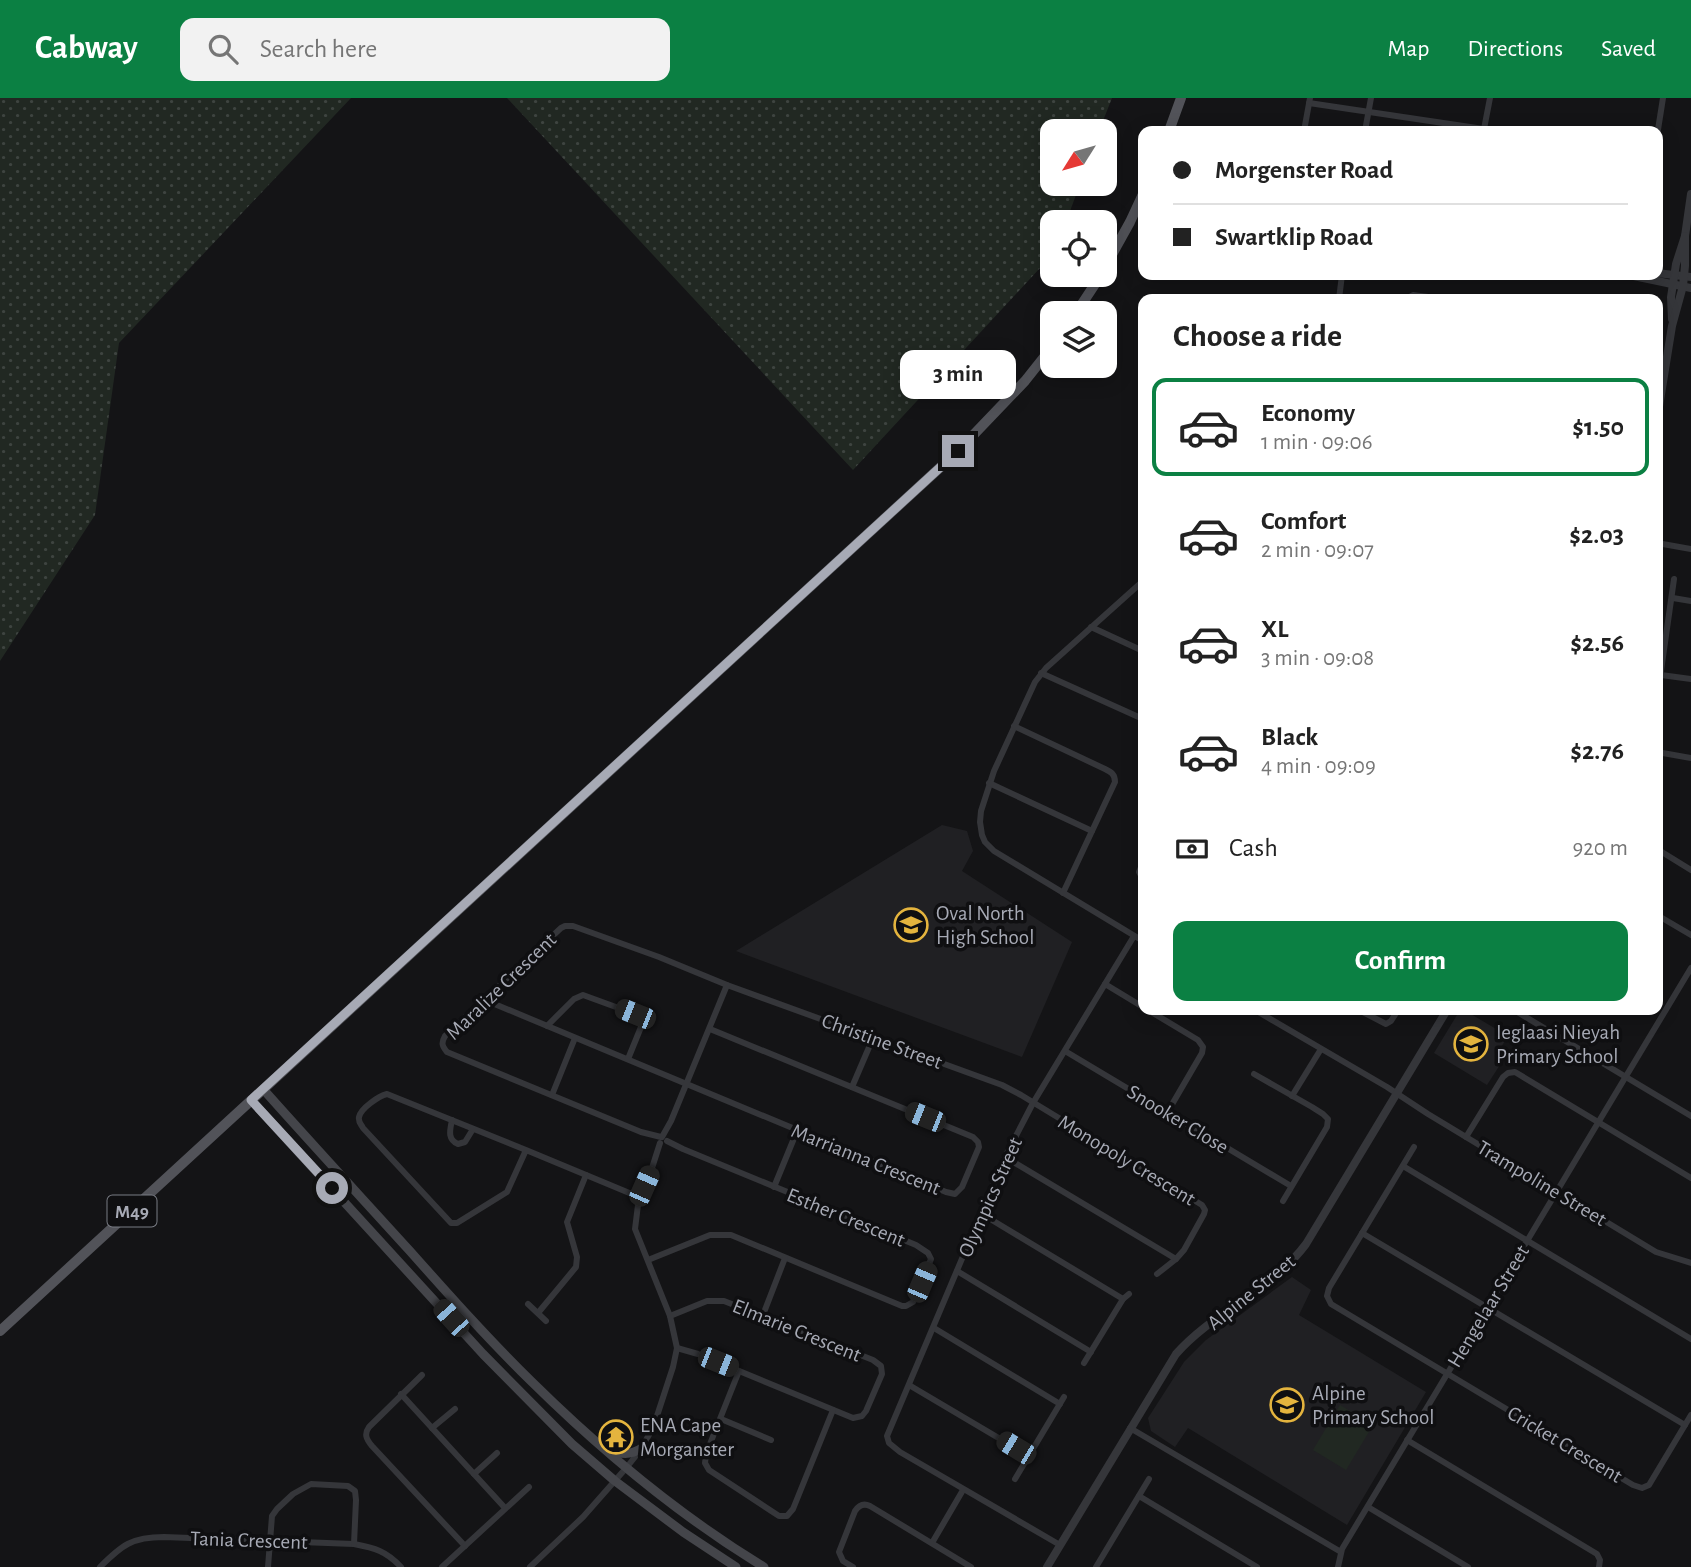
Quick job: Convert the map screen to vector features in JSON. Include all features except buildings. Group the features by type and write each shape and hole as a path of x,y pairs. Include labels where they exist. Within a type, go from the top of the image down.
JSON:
{"main road":[{"path":"1171,126 1181,98"},
{"path":"1117,246 1138,205"},
{"name":"M49","path":"0,1331 958,451 1040,362"},
{"path":"262,1089 531,1381 627,1467 691,1517 764,1567"},
{"path":"251,1100 528,1401 572,1444 615,1481 683,1532 736,1567"},
{"path":"588,1434 620,1453 634,1453 642,1448"}],"street":[{"path":"1367,126 1371,98"},
{"path":"1485,126 1490,98"},
{"path":"1659,126 1663,98"},
{"path":"1305,126 1309,101 1368,113 1462,126"},
{"path":"1432,122 1432,126"},
{"path":"1663,382 1672,326 1671,297 1676,264 1685,236 1691,194"},
{"path":"1672,326 1687,287 1685,236"},
{"path":"1663,273 1688,277"},
{"path":"1653,280 1687,287"},
{"path":"1663,543 1691,549"},
{"path":"1663,662 1674,579"},
{"path":"1138,586 1034,682 989,783 980,822 985,842 994,851 1138,938"},
{"path":"1673,598 1691,601"},
{"path":"1091,628 1138,649"},
{"path":"1041,673 1138,717"},
{"path":"1663,675 1691,680"},
{"path":"1014,726 1113,774 1115,782 1063,893"},
{"path":"1663,753 1691,758"},
{"path":"989,783 1092,831"},
{"path":"1663,853 1691,870"},
{"path":"1663,919 1691,935"},
{"name":"Maralize Crescent","path":"663,1141 447,1052 442,1042 444,1036 561,928 569,925 727,985"},
{"name":"Olympics Street","path":"1060,1545 900,1451 889,1443 887,1436 1005,1157 1033,1103 1134,936"},
{"name":"Hengelaar Street","path":"1663,1014 1691,968"},
{"path":"530,1567 583,1517 642,1448 673,1367 677,1348 670,1317 635,1228 639,1197 727,985"},
{"name":"Christine Street","path":"727,985 1002,1085 1033,1103"},
{"path":"1105,985 1138,1004"},
{"path":"547,1026 574,999 583,995 635,1014 640,1019 641,1027 628,1059"},
{"name":"Marrianna Crescent","path":"485,1000 946,1192 956,1194 959,1191 979,1149 976,1139 710,1029"},
{"path":"1156,1015 1198,1040 1203,1047 1202,1054 1167,1113"},
{"name":"Trampoline Street","path":"1263,1015 1388,1087 1656,1252 1691,1263"},
{"path":"1368,1015 1385,1024 1395,1015"},
{"name":"Alpine Street","path":"1047,1567 1166,1369 1182,1348 1280,1271 1300,1252 1444,1015"},
{"path":"1522,1015 1691,1116"},
{"name":"Hengelaar Street","path":"1338,1567 1340,1552 1663,1015"},
{"path":"551,1095 575,1038"},
{"path":"852,1087 873,1038"},
{"path":"1292,1096 1321,1049"},
{"name":"Snooker Close","path":"1065,1051 1291,1186"},
{"path":"1466,1137 1503,1077 1515,1072 1691,1178"},
{"path":"1254,1074 1323,1114 1328,1123 1283,1201"},
{"path":"526,1150 507,1192 457,1223 452,1223 363,1128 359,1118 378,1097 387,1094 526,1150 639,1197"},
{"name":"Monopoly Crescent","path":"1033,1103 1202,1205 1204,1214 1184,1250 1157,1273"},
{"path":"452,1120 450,1135 458,1144 465,1142 473,1129"},
{"path":"774,1187 797,1131"},
{"name":"Esther Crescent","path":"648,1260 704,1237 732,1235 906,1307 913,1302 931,1259 928,1253 916,1245 663,1141"},
{"path":"1414,1147 1326,1296 1331,1304 1447,1375"},
{"path":"1005,1157 1176,1259"},
{"path":"1402,1166 1691,1339"},
{"path":"537,1313 576,1267 578,1257 567,1222 586,1175"},
{"path":"982,1214 1126,1297 1084,1363"},
{"path":"1362,1233 1685,1425"},
{"path":"763,1315 785,1258"},
{"path":"957,1271 1091,1352"},
{"name":"Elmarie Crescent","path":"670,1317 707,1301 719,1300 873,1360 881,1366 882,1374 864,1415 853,1418 698,1354 677,1348"},
{"path":"527,1304 546,1321"},
{"path":"934,1328 1062,1400 1015,1479"},
{"path":"739,1371 705,1463 709,1470 772,1512 782,1516 793,1509 833,1410"},
{"path":"422,1375 369,1427 366,1436 372,1446 465,1546"},
{"name":"Cricket Crescent","path":"1447,1375 1642,1488 1649,1485 1691,1415"},
{"path":"909,1384 1029,1456"},
{"path":"401,1394 505,1508"},
{"path":"432,1428 454,1409"},
{"path":"721,1419 771,1440"},
{"path":"1130,1428 1340,1552"},
{"path":"1407,1440 1597,1554 1599,1567"},
{"path":"474,1474 497,1453"},
{"path":"1100,1566 1149,1479"},
{"path":"268,1567 272,1516 276,1509 300,1489 311,1484 348,1486 355,1491 354,1544"},
{"path":"442,1567 529,1487"},
{"path":"932,1543 964,1490"},
{"path":"1139,1496 1256,1567"},
{"path":"853,1567 844,1562 839,1552 855,1511 862,1505 870,1506 971,1567"},
{"path":"1368,1507 1468,1567"},
{"name":"Tania Crescent","path":"100,1567 124,1545 149,1537 354,1544 381,1550 401,1567"}],"shaded area":[{"path":"0,98 351,98 119,343 95,515 0,661"},
{"path":"507,98 1112,98 1104,119 1040,119 1040,196 1076,196 1070,210 1040,210 1040,268 853,470"},
{"name":"Oval North High School","path":"942,825 967,831 973,851 962,871 1072,942 1022,1057 736,951"},
{"name":"Ieglaasi Nieyah Primary School","path":"1457,1015 1472,1015 1508,1036 1498,1052 1505,1057 1487,1085 1434,1053"},
{"name":"Alpine Primary School","path":"1292,1277 1311,1290 1299,1315 1426,1392 1347,1525 1188,1428 1175,1447 1151,1431 1148,1418 1184,1362 1206,1340"},
{"path":"1340,1405 1373,1425 1346,1470 1313,1450"}],"place":[{"name":"Oval North High School","path":"911,925"},
{"name":"Ieglaasi Nieyah Primary School","path":"1471,1044"},
{"name":"Alpine Primary School","path":"1287,1405"},
{"name":"ENA Cape Morganster","path":"616,1437"}],"route":[{"path":"332,1188 251,1100 958,451"}]}
